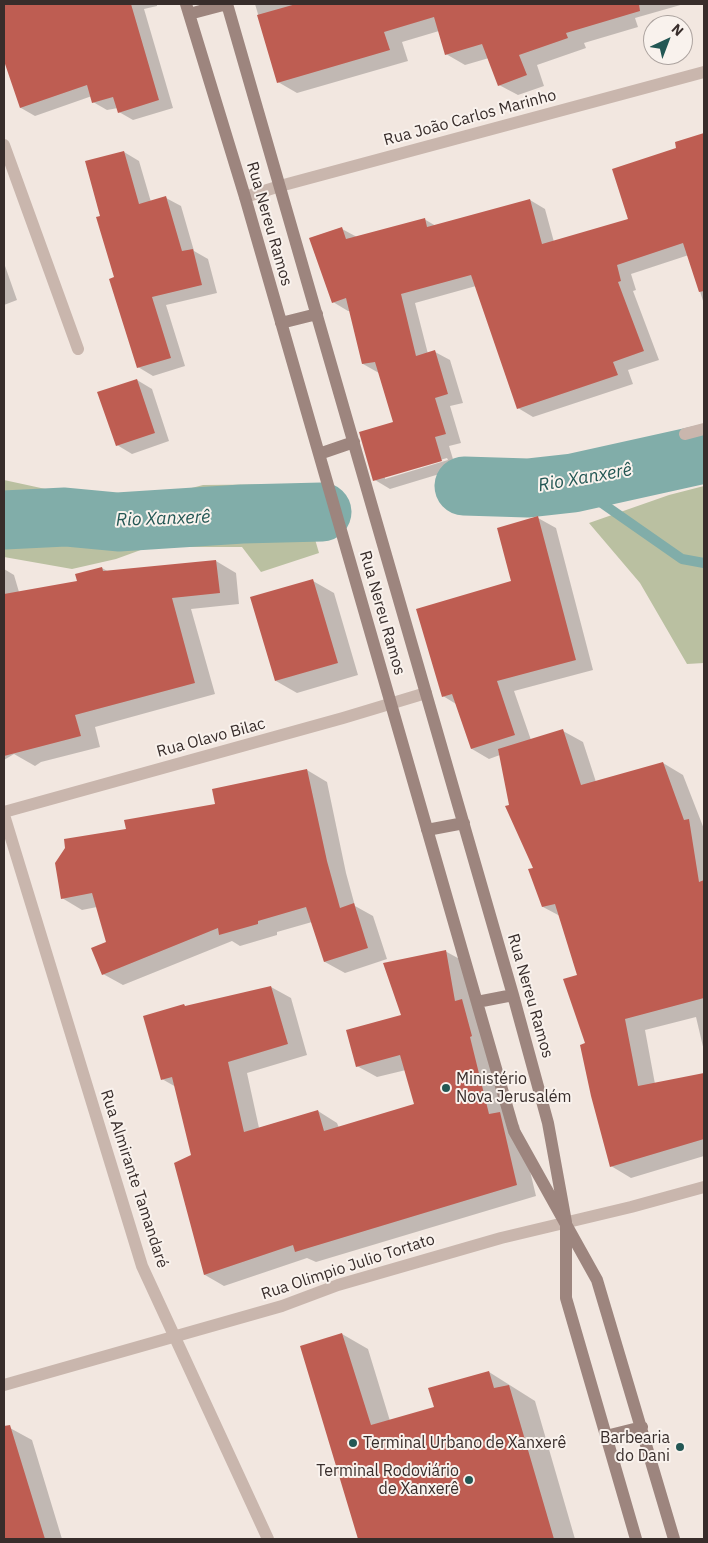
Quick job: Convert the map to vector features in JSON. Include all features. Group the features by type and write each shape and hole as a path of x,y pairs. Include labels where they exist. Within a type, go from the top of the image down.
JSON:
{"street":[{"path":"188,9 227,4"},
{"name":"Rua Nereu Ramos","path":"227,4 464,823 548,1123 566,1222 566,1298 636,1539"},
{"name":"Rua Nereu Ramos","path":"188,9 245,197 514,1131 597,1280 674,1539"},
{"name":"Rua João Carlos Marinho","path":"245,197 704,72"},
{"path":"4,145 78,349"},
{"path":"281,323 317,314"},
{"path":"685,434 704,428"},
{"path":"319,454 354,442"},
{"name":"Rua Olavo Bilac","path":"4,813 426,693"},
{"name":"Rua Almirante Tamandaré","path":"4,813 142,1266 268,1539"},
{"path":"427,830 464,823"},
{"path":"477,1002 513,995"},
{"name":"Rua Olimpio Julio Tortato","path":"4,1385 282,1306 338,1285 501,1238 631,1207 704,1187"},
{"path":"606,1436 642,1427"}],"green space":[{"path":"4,480 124,506 203,485 299,484 319,553 261,572 242,547 149,547 116,559 72,569 4,557"},
{"path":"704,486 704,663 687,664 640,583 589,523 669,495"}],"building":[{"path":"4,4 131,4 159,100 118,113 113,97 92,103 87,85 20,108 4,61"},
{"path":"296,4 639,4 640,11 566,33 568,38 519,55 527,75 498,86 482,44 445,55 434,17 384,32 390,50 277,83 257,15"},
{"path":"704,133 704,291 699,292 683,243 617,265 621,281 618,282 644,351 613,362 618,375 517,409 471,275 401,294 416,356 435,350 448,394 435,398 446,434 435,437 442,461 373,481 359,432 393,422 375,362 362,364 346,298 332,303 309,238 342,227 346,239 425,218 427,227 530,199 542,244 628,219 612,169 676,148 675,142"},
{"path":"124,151 139,204 166,196 182,251 193,249 202,285 152,297 171,358 137,368 109,279 114,277 96,217 100,216 85,161"},
{"path":"137,379 155,433 116,446 97,392"},
{"path":"538,516 576,660 497,681 515,735 471,749 452,694 442,697 416,609 511,581 497,528"},
{"path":"216,560 220,593 172,598 195,683 75,715 81,736 4,756 4,594 77,581 75,574 102,567 103,571"},
{"path":"313,579 338,663 275,681 250,597"},
{"path":"563,729 581,785 663,762 684,820 689,819 699,882 704,880 704,998 625,1019 638,1086 704,1073 704,1139 610,1167 580,1045 585,1043 563,979 577,975 555,904 542,907 528,869 533,868 505,806 509,805 498,749"},
{"path":"307,769 327,861 340,908 354,903 368,948 324,962 306,907 219,935 218,928 102,975 91,948 106,942 92,893 61,899 55,863 65,848 64,839 126,829 124,820 215,804 212,789"},
{"path":"446,950 455,1001 462,999 489,1114 500,1112 517,1185 295,1252 293,1245 204,1275 174,1163 191,1155 172,1077 161,1080 143,1016 184,1004 185,1006 271,986 288,1044 228,1062 244,1132 318,1110 324,1131 414,1104 400,1055 356,1067 346,1030 401,1015 383,963"},
{"name":"Terminal Rodoviário de Xanxerê","path":"342,1333 371,1425 434,1407 428,1388 489,1371 494,1388 509,1385 554,1539 358,1539 300,1346"},
{"path":"10,1425 45,1539 4,1539 4,1426"}],"waterway":[{"name":"Rio Xanxerê","path":"464,486 528,488 573,483 704,454"},
{"path":"573,483 682,559 704,563"},
{"name":"Rio Xanxerê","path":"4,520 65,517 118,522 242,514 322,512"}],"place":[{"name":"Ministério Nova Jerusalém","path":"446,1088"},
{"name":"Terminal Urbano de Xanxerê","path":"353,1443"},
{"name":"Barbearia do Dani","path":"680,1447"},
{"name":"Terminal Rodoviário de Xanxerê","path":"469,1480"}]}
